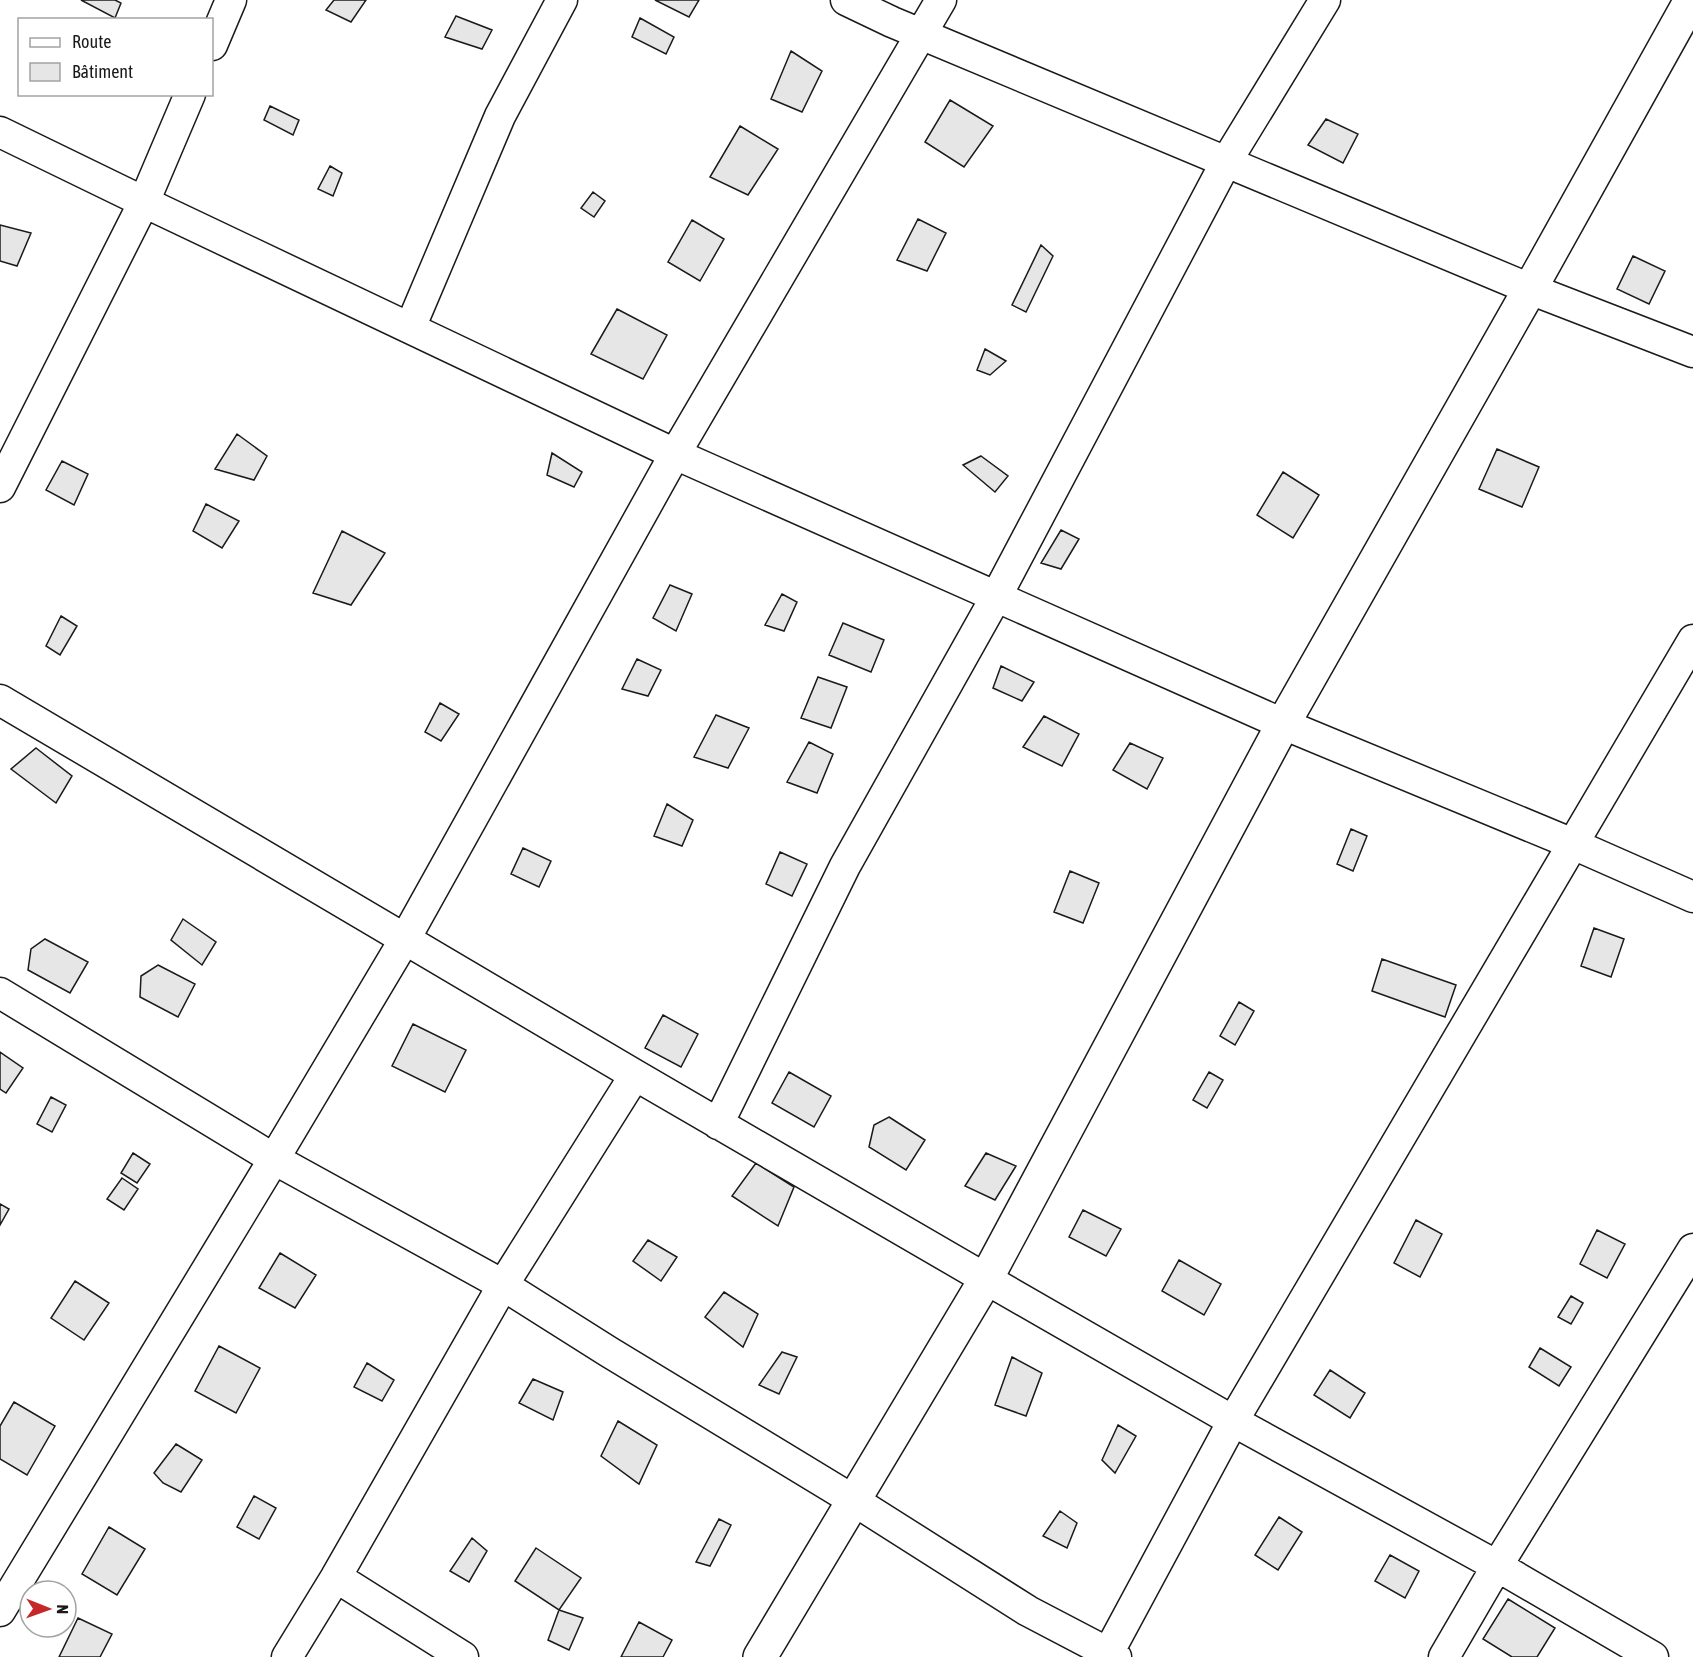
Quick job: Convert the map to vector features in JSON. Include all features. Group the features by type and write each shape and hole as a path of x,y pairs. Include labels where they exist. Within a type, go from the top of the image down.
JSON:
{"street":[{"path":"213,43 231,0"},
{"path":"410,328 500,116 562,0"},
{"path":"846,0 892,22 1530,289 1693,352"},
{"path":"0,1611 274,1160 405,939 675,454 941,0"},
{"path":"718,1124 845,866 996,597 1226,162 1325,0"},
{"path":"760,1657 986,1279 1282,724 1530,289 1691,0"},
{"path":"0,487 144,202 189,96"},
{"path":"0,132 675,454 1282,724 1573,844 1693,897"},
{"path":"0,993 274,1160 503,1285 853,1500 1028,1611 1110,1656 1233,1421 1693,640"},
{"path":"0,700 718,1124 1233,1421 1497,1566 1653,1657"},
{"path":"287,1657 336,1577 503,1285 635,1075"},
{"path":"1444,1657 1497,1566 1693,1249"},
{"path":"336,1577 463,1657"}],"building":[{"path":"81,0 115,0 121,3 115,18"},
{"path":"334,0 366,0 351,22 326,10"},
{"path":"655,0 699,0 689,17"},
{"path":"456,16 492,30 482,49 445,37"},
{"path":"640,18 674,37 666,54 632,37"},
{"path":"791,51 822,71 802,112 771,99"},
{"path":"950,100 993,126 964,167 925,142"},
{"path":"270,106 299,120 293,135 264,120"},
{"path":"1326,119 1358,134 1343,163 1308,145"},
{"path":"740,126 778,149 748,195 710,177"},
{"path":"330,166 342,173 333,196 318,189"},
{"path":"593,192 605,201 594,217 581,208"},
{"path":"918,219 946,233 927,271 897,260"},
{"path":"692,220 724,239 700,281 668,262"},
{"path":"0,225 31,233 17,266 0,261"},
{"path":"1041,245 1053,256 1026,312 1012,305"},
{"path":"1633,256 1665,271 1649,304 1617,289"},
{"path":"617,309 667,335 643,379 591,354"},
{"path":"985,349 1006,361 990,375 977,370"},
{"path":"237,434 267,456 254,480 215,469"},
{"path":"1497,449 1539,467 1522,507 1479,489"},
{"path":"552,453 582,472 574,487 547,475"},
{"path":"981,456 1008,476 995,492 963,465"},
{"path":"62,461 88,474 74,505 46,490"},
{"path":"1283,472 1319,495 1293,538 1257,515"},
{"path":"206,504 239,521 222,548 193,531"},
{"path":"1061,530 1079,539 1061,569 1041,563"},
{"path":"342,531 385,553 351,605 313,593"},
{"path":"670,585 692,594 676,631 653,618"},
{"path":"782,594 797,602 784,631 765,625"},
{"path":"61,616 77,626 60,655 46,646"},
{"path":"843,623 884,640 871,672 829,655"},
{"path":"637,659 661,670 648,696 622,689"},
{"path":"1001,666 1034,682 1022,701 993,688"},
{"path":"818,677 847,687 831,728 801,718"},
{"path":"440,703 459,714 441,741 425,732"},
{"path":"716,715 749,728 728,768 694,757"},
{"path":"1044,716 1079,734 1062,766 1023,747"},
{"path":"809,742 833,754 817,793 787,782"},
{"path":"1130,743 1163,758 1147,789 1113,770"},
{"path":"36,748 72,776 56,803 11,769"},
{"path":"667,804 693,820 682,846 654,836"},
{"path":"1351,829 1367,836 1353,871 1337,864"},
{"path":"523,848 551,861 539,887 511,874"},
{"path":"780,852 807,864 792,896 766,884"},
{"path":"1070,871 1099,883 1083,923 1054,912"},
{"path":"183,919 216,942 202,965 171,940"},
{"path":"1594,928 1624,939 1611,977 1581,966"},
{"path":"45,939 88,962 70,993 28,970 31,949"},
{"path":"1382,959 1456,985 1445,1017 1372,991"},
{"path":"158,965 195,984 178,1017 140,997 141,976"},
{"path":"1239,1002 1254,1011 1235,1045 1220,1036"},
{"path":"663,1015 698,1034 681,1067 645,1048"},
{"path":"413,1024 466,1050 445,1092 392,1066"},
{"path":"0,1052 23,1068 6,1093 0,1089"},
{"path":"789,1072 831,1096 814,1127 772,1103"},
{"path":"1209,1072 1223,1080 1207,1108 1193,1100"},
{"path":"51,1097 66,1105 52,1132 37,1124"},
{"path":"889,1117 925,1140 906,1170 869,1147 874,1125"},
{"path":"133,1153 150,1164 137,1183 121,1173"},
{"path":"986,1153 1016,1166 995,1200 965,1186"},
{"path":"756,1163 794,1187 778,1226 732,1196"},
{"path":"122,1178 138,1189 124,1210 107,1199"},
{"path":"0,1204 9,1209 0,1225"},
{"path":"1083,1210 1121,1229 1106,1256 1069,1237"},
{"path":"1416,1220 1442,1234 1420,1277 1394,1263"},
{"path":"1597,1230 1625,1244 1607,1278 1580,1264"},
{"path":"648,1240 677,1257 661,1281 633,1261"},
{"path":"280,1253 316,1275 295,1308 259,1288"},
{"path":"1179,1260 1221,1284 1204,1315 1162,1291"},
{"path":"75,1281 109,1303 84,1340 51,1318"},
{"path":"724,1292 758,1314 743,1347 705,1317"},
{"path":"1571,1296 1583,1303 1571,1324 1558,1317"},
{"path":"219,1346 260,1368 236,1413 195,1391"},
{"path":"1540,1348 1571,1367 1559,1386 1529,1367"},
{"path":"782,1352 797,1357 779,1394 759,1385"},
{"path":"1012,1357 1042,1373 1026,1416 995,1405"},
{"path":"367,1363 394,1380 382,1401 354,1387"},
{"path":"1330,1370 1365,1393 1350,1418 1314,1395"},
{"path":"533,1379 563,1392 553,1420 519,1403"},
{"path":"14,1402 55,1426 27,1475 0,1459 0,1426"},
{"path":"618,1421 657,1445 639,1484 601,1456"},
{"path":"1118,1425 1136,1436 1115,1473 1102,1460"},
{"path":"176,1444 202,1460 181,1492 163,1483 154,1473"},
{"path":"254,1496 276,1508 259,1539 237,1527"},
{"path":"1060,1511 1077,1523 1067,1548 1043,1536"},
{"path":"1279,1517 1302,1532 1278,1570 1255,1555"},
{"path":"719,1519 731,1525 710,1566 696,1562"},
{"path":"109,1527 145,1549 117,1595 82,1574"},
{"path":"472,1538 487,1551 469,1582 450,1571"},
{"path":"536,1548 581,1578 559,1610 515,1581"},
{"path":"1390,1555 1419,1571 1405,1598 1375,1581"},
{"path":"1508,1599 1555,1628 1537,1657 1512,1657 1483,1639"},
{"path":"559,1610 583,1618 569,1650 548,1640"},
{"path":"78,1618 112,1634 100,1657 59,1657 68,1639 78,1639"},
{"path":"639,1622 672,1640 663,1657 621,1657"}]}
